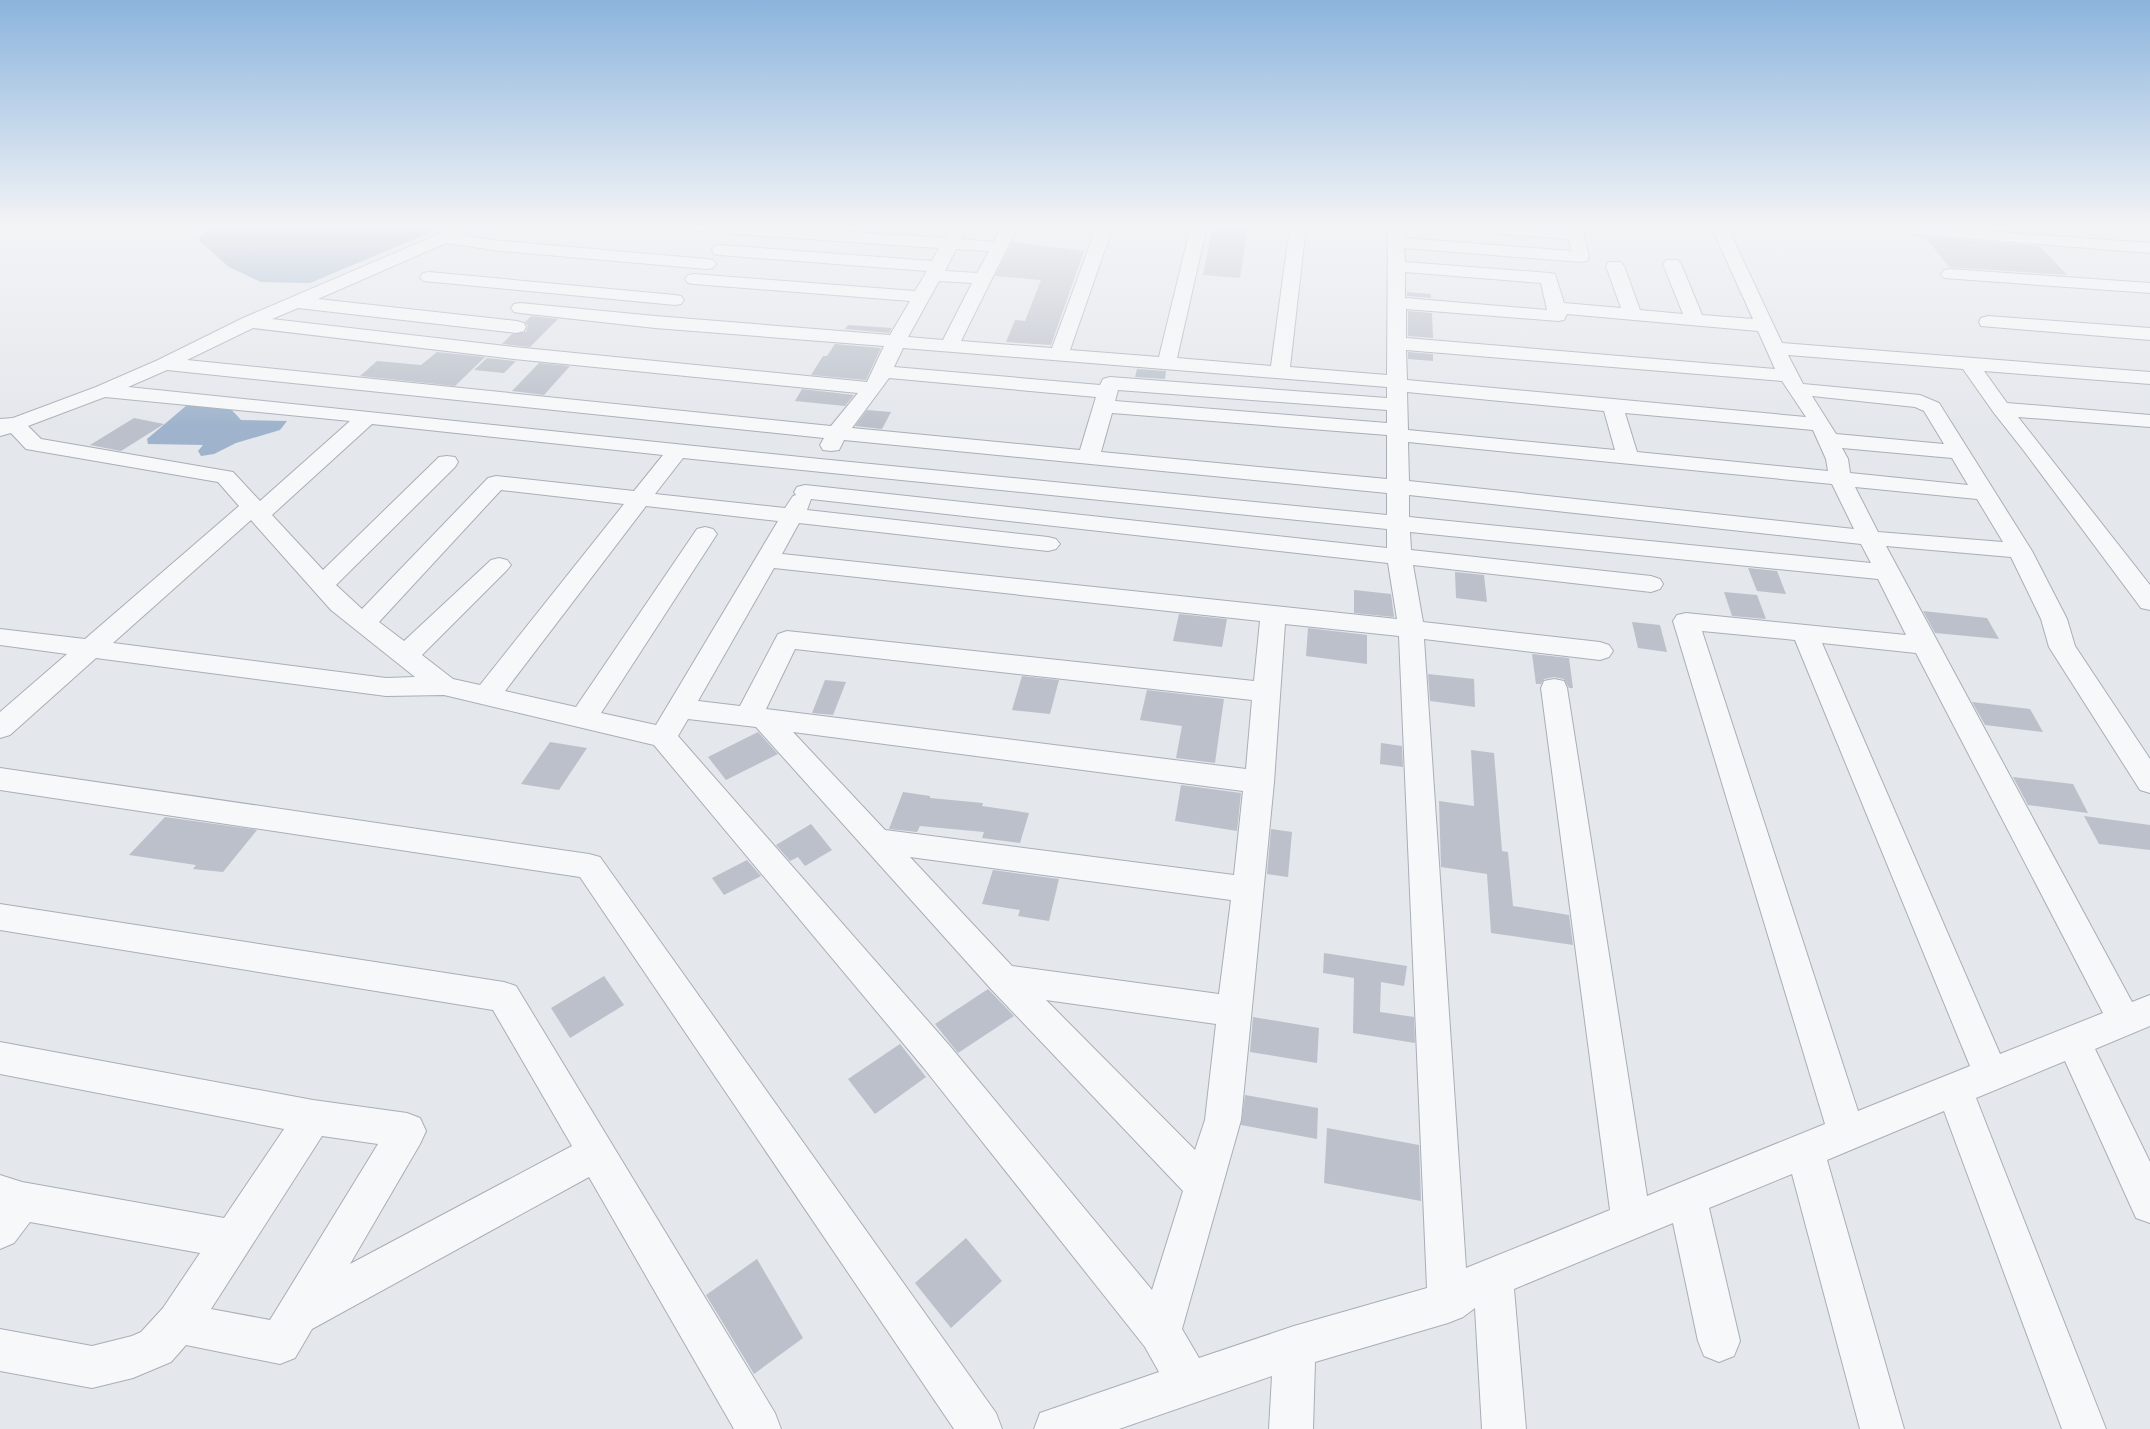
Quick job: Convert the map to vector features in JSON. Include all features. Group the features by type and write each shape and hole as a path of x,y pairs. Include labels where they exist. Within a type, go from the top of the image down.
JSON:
{"street":[{"path":"5,426 103,391 250,322 318,293"},
{"path":"597,293 675,300"},
{"path":"655,322 682,293"},
{"path":"867,293 921,297"},
{"path":"663,737 794,516 837,433 877,380 896,341 923,293"},
{"path":"949,346 976,293"},
{"path":"1060,354 1082,293"},
{"path":"1167,362 1183,293"},
{"path":"1280,372 1290,293"},
{"path":"1397,293 1399,556 1411,629 1448,1302"},
{"path":"1397,303 1558,316 1552,293"},
{"path":"1625,293 1633,315"},
{"path":"1684,293 1695,320"},
{"path":"1056,1429 1294,1347 1448,1302 1469,1287 1493,1277 2137,1015 1924,644 1840,479 1837,459 1824,432 1792,383 1749,293"},
{"path":"296,302 518,318 655,322 1280,372 1397,408 1628,458 1985,493"},
{"path":"1556,308 1695,320 1769,337 1970,363 2150,378"},
{"path":"250,322 514,352 877,380 1107,394 1397,408 1613,405 1824,432 1959,452"},
{"path":"1988,322 2150,334"},
{"path":"1396,343 1792,383 1920,401 1932,408 1985,493 2020,551 2054,619 2062,647 2150,782"},
{"path":"1089,457 1116,358"},
{"path":"1970,363 2001,409 2032,446 2150,602"},
{"path":"164,364 837,433 1398,487 1870,538 2020,551"},
{"path":"103,391 368,417 820,466 1887,572"},
{"path":"1613,405 1628,458"},
{"path":"2001,409 2150,421"},
{"path":"0,728 90,649 368,417"},
{"path":"5,426 34,444 225,477 340,604 444,686"},
{"path":"486,696 678,450"},
{"path":"322,585 447,462"},
{"path":"363,623 496,483 1048,544"},
{"path":"805,492 1651,584"},
{"path":"583,718 705,534"},
{"path":"768,560 1411,629 1600,652"},
{"path":"405,656 499,565"},
{"path":"1160,1332 1224,1120 1246,889 1259,782 1273,614"},
{"path":"1846,1133 1686,621 1924,644"},
{"path":"1805,633 1991,1074"},
{"path":"0,637 386,687 444,686 663,737 936,1056 1160,1332 1189,1383"},
{"path":"756,718 787,640 1265,692"},
{"path":"1554,688 1631,1221"},
{"path":"680,708 1259,782"},
{"path":"756,718 876,841 1003,979 1204,1186"},
{"path":"0,779 589,866 980,1429"},
{"path":"876,841 1246,889"},
{"path":"0,917 504,997 759,1429"},
{"path":"1003,979 1234,1011"},
{"path":"2073,1041 2150,1204"},
{"path":"6,1066 407,1131 280,1343 178,1323"},
{"path":"1954,1089 2084,1429"},
{"path":"0,1350 92,1367 132,1357 156,1346 178,1323 313,1117"},
{"path":"1805,1150 1882,1429"},
{"path":"297,1314 596,1153"},
{"path":"1687,1198 1719,1341"},
{"path":"7,1208 232,1238"},
{"path":"1493,1277 1504,1429"},
{"path":"1291,1429 1294,1347"}],"water":[{"path":"193,400 230,408 241,420 287,421 280,430 236,443 214,454 201,456 198,451 203,445 148,444 147,439"}],"building":[{"path":"1036,293 1069,293 1051,345 1006,342 1015,320 1025,321"},
{"path":"1407,293 1431,294 1431,298 1407,296"},
{"path":"1408,311 1432,313 1433,338 1408,336"},
{"path":"531,316 558,319 530,347 502,344 512,334 526,332 528,326 525,322"},
{"path":"848,325 892,328 889,333 845,329"},
{"path":"835,344 881,348 866,380 811,375 823,356 827,356"},
{"path":"437,352 485,357 455,386 360,376 377,361 421,365"},
{"path":"1408,352 1433,354 1433,361 1408,359"},
{"path":"487,358 516,361 504,373 474,370"},
{"path":"539,363 570,366 544,395 512,391"},
{"path":"1137,369 1166,371 1165,379 1135,377"},
{"path":"802,389 854,395 845,406 795,401"},
{"path":"867,410 891,412 882,429 855,426"},
{"path":"134,418 164,424 121,451 90,445"},
{"path":"1748,568 1777,571 1786,594 1757,591"},
{"path":"1455,572 1484,575 1487,602 1456,598"},
{"path":"1354,590 1391,594 1394,617 1354,613"},
{"path":"1724,592 1757,595 1766,619 1732,616"},
{"path":"1923,611 1987,618 1999,639 1935,633"},
{"path":"1179,614 1227,619 1222,647 1173,641"},
{"path":"1632,622 1660,625 1667,652 1638,648"},
{"path":"1308,628 1367,635 1367,664 1306,656"},
{"path":"1532,654 1569,658 1573,688 1569,688 1564,679 1554,677 1544,679 1541,684 1536,684"},
{"path":"1428,674 1474,679 1475,707 1430,701"},
{"path":"1022,676 1059,680 1050,714 1012,710"},
{"path":"825,680 846,682 833,715 812,713"},
{"path":"1147,690 1224,699 1215,763 1176,758 1182,726 1140,720"},
{"path":"1972,702 2030,709 2043,732 1985,725"},
{"path":"758,732 778,754 726,780 708,757"},
{"path":"550,742 587,748 559,790 521,784"},
{"path":"1381,743 1402,746 1403,767 1380,764"},
{"path":"1471,750 1494,753 1502,851 1508,852 1513,906 1569,915 1573,945 1491,933 1487,874 1441,867 1439,801 1474,806"},
{"path":"2013,777 2073,784 2088,813 2028,805"},
{"path":"1181,785 1241,793 1237,831 1175,821"},
{"path":"903,792 930,796 930,798 983,803 982,806 1029,813 1020,843 982,838 984,832 920,826 917,832 889,829"},
{"path":"2084,816 2150,825 2150,850 2099,844"},
{"path":"165,817 257,830 223,872 193,869 196,865 129,855"},
{"path":"811,824 832,850 805,866 798,857 790,861 776,845"},
{"path":"1271,829 1292,832 1288,877 1267,874"},
{"path":"747,860 761,876 724,895 712,878"},
{"path":"993,870 1059,879 1049,921 1018,916 1020,910 982,904"},
{"path":"1324,953 1407,966 1404,986 1381,982 1380,1012 1414,1017 1415,1043 1353,1033 1354,978 1323,973"},
{"path":"604,976 624,1005 570,1038 551,1008"},
{"path":"988,989 1014,1016 958,1053 935,1024"},
{"path":"1253,1017 1319,1028 1317,1063 1250,1052"},
{"path":"900,1044 926,1077 875,1114 848,1079"},
{"path":"1245,1095 1318,1108 1317,1139 1241,1125"},
{"path":"1327,1128 1419,1145 1421,1201 1324,1183"},
{"path":"966,1238 1002,1281 951,1328 915,1283"},
{"path":"757,1259 803,1338 754,1374 706,1295"}]}
